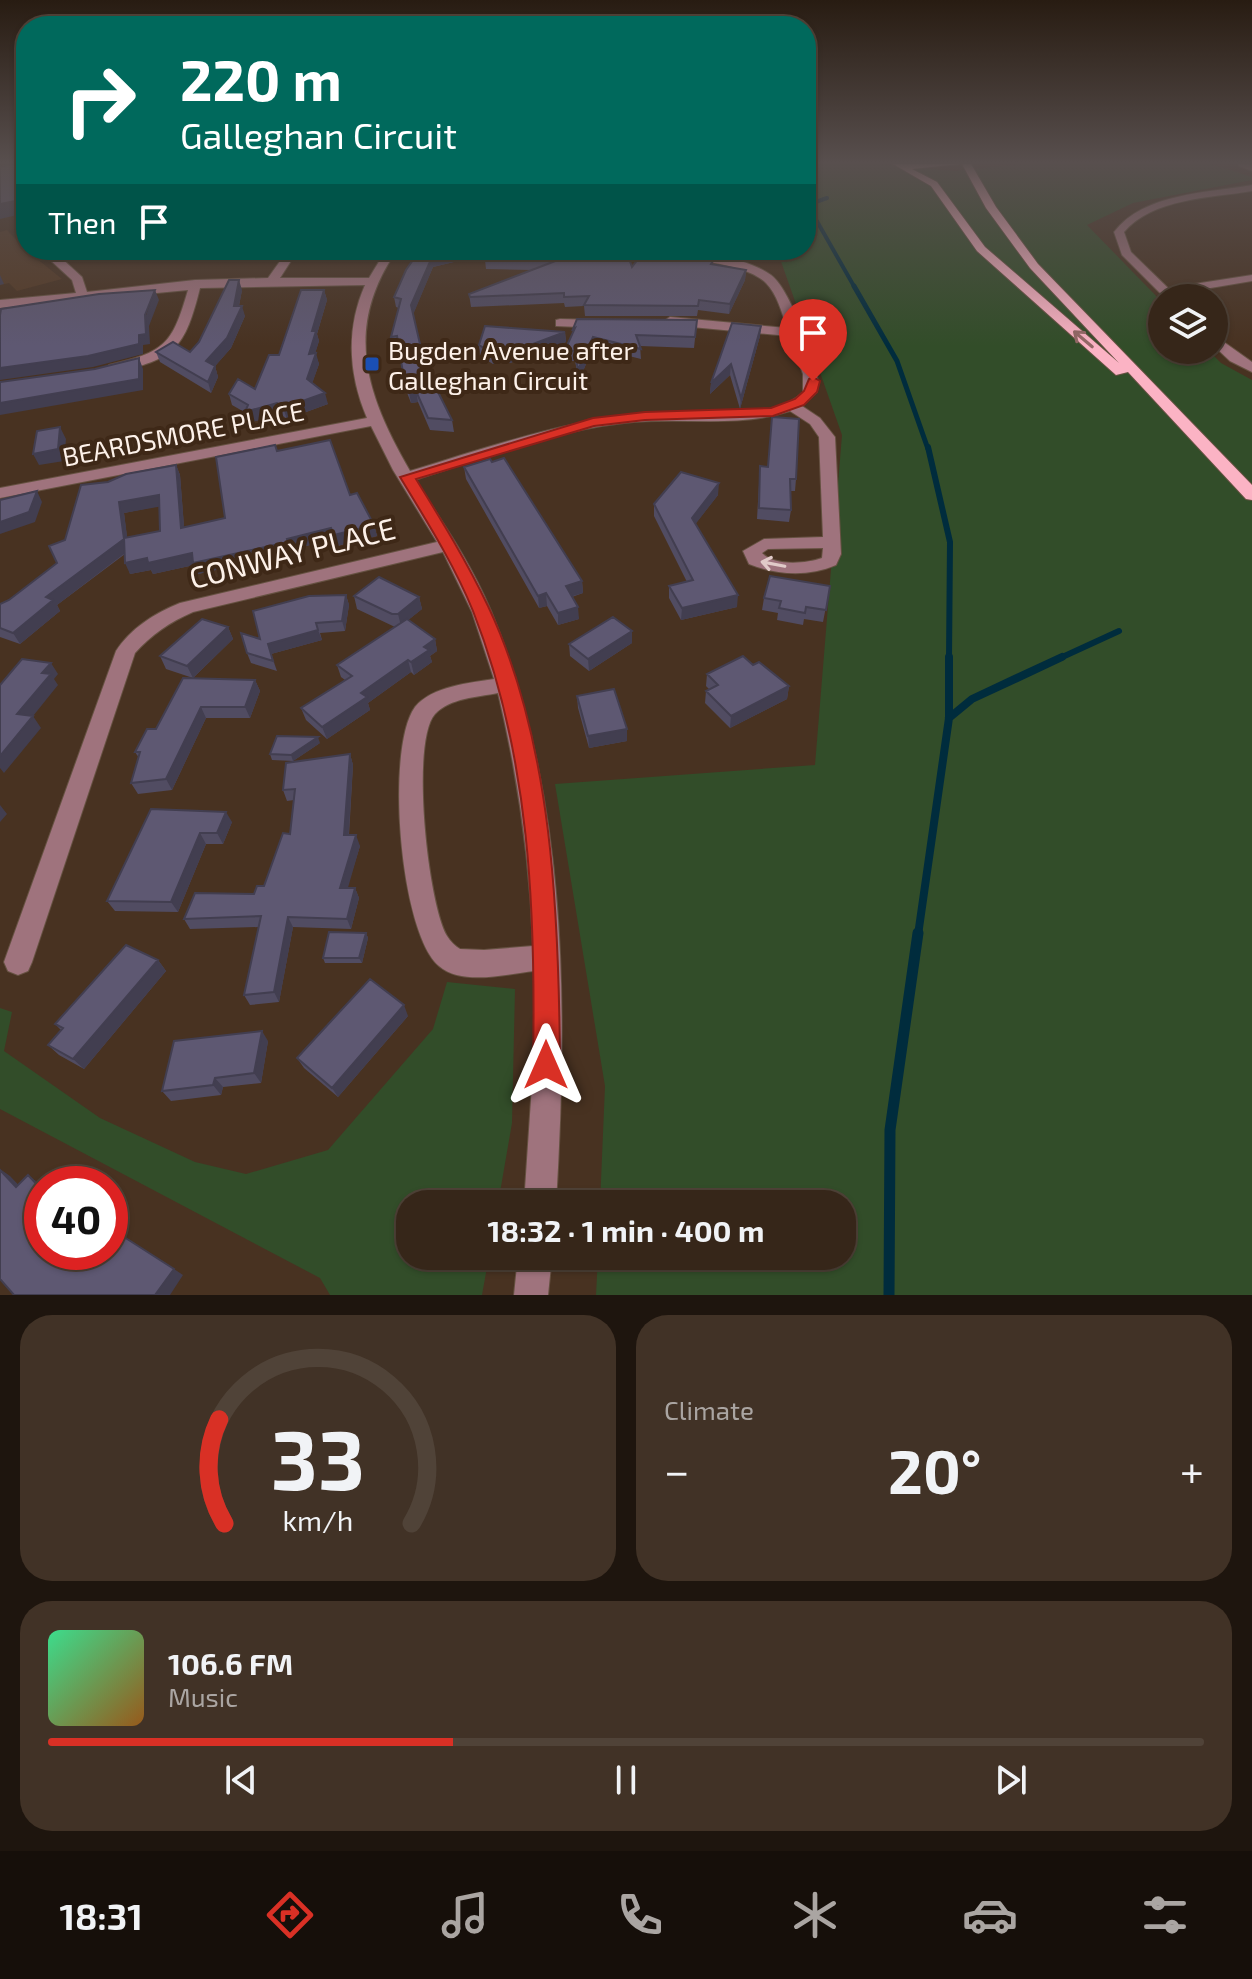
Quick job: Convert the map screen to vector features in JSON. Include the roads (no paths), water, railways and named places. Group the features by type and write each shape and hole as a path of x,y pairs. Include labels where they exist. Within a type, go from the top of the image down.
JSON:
{"main road":[{"path":"964,224 981,249 1011,278 1185,426"},
{"path":"1004,224 1034,266 1252,495"}],"street":[{"path":"1123,224 1119,232 1126,253 1158,284"},
{"path":"56,260 78,279 82,295"},
{"path":"272,281 286,260"},
{"path":"386,260 372,281 361,310 357,343 361,379 375,421 449,545 481,608 508,684 534,803 547,957 546,1092 541,1190"},
{"path":"407,477 593,422 662,415 762,413 792,406 810,392 813,381 770,279 734,265 701,260"},
{"path":"734,265 739,260"},
{"path":"1223,284 1252,278"},
{"path":"0,304 195,284 372,281"},
{"path":"105,370 154,359 178,343 195,284"},
{"path":"658,321 793,332"},
{"path":"560,323 616,324"},
{"path":"1228,352 1252,368"},
{"path":"792,406 815,421 827,437 831,542"},
{"name":"BEARDSMORE PLACE","path":"0,493 375,421"},
{"name":"CONWAY PLACE","path":"18,962 126,651 142,621 200,603 449,545"},
{"path":"508,684 452,696 424,711 414,730 409,791 411,825 422,899 436,949 449,959 471,963 547,957"},
{"path":"531,1295 534,1270"}],"waterway":[{"path":"819,224 855,288"},
{"path":"854,286 897,361 928,449"},
{"path":"928,447 950,542 949,659"},
{"path":"1058,659 1119,631"},
{"path":"949,718 972,699 1062,657"},
{"path":"949,659 949,718"},
{"path":"918,935 949,718"},
{"path":"889,1295 890,1130 918,933"}],"place":[{"name":"Bugden Avenue after Galleghan Circuit","path":"372,364"}]}
